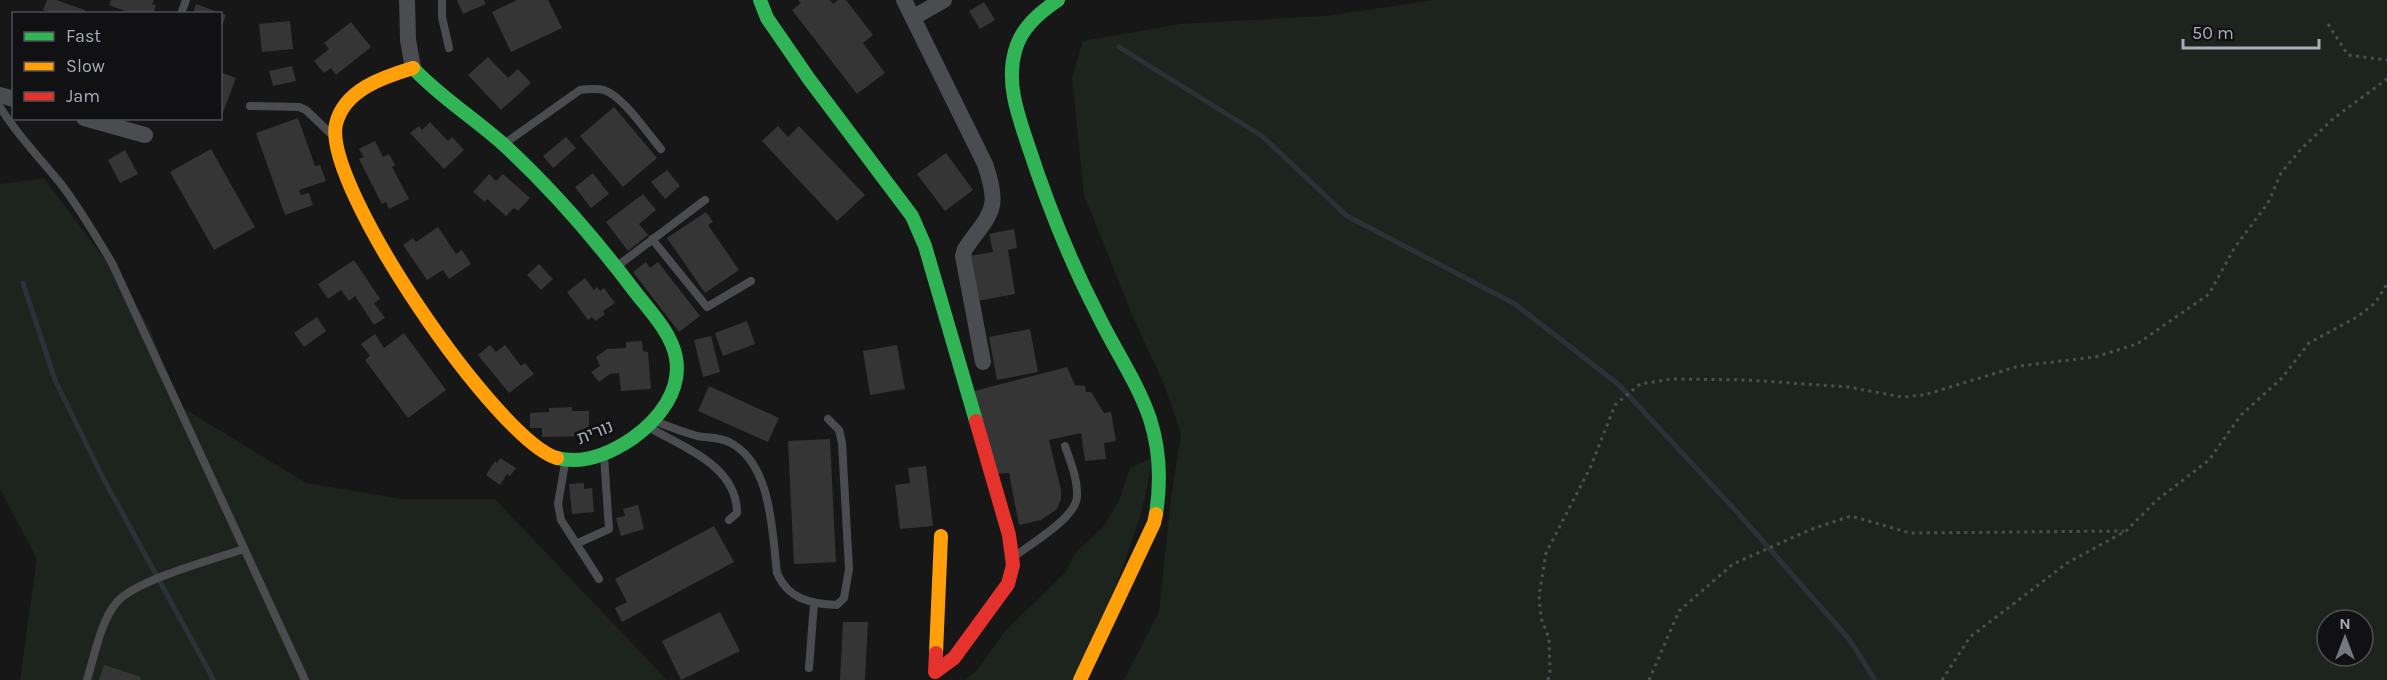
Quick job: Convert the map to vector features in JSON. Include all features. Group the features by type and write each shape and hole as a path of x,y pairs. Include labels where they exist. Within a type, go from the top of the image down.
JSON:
{"street":[{"path":"334,136 340,113 355,95 383,78 413,68 408,40 407,0"},
{"path":"760,0 766,18 851,138 902,201 918,229 1009,535 1012,558 1011,578 954,658 935,672 941,536"},
{"path":"904,0 985,164 992,184 994,198 991,212 964,249 963,256 983,362"},
{"path":"914,17 945,0"},
{"path":"1058,0 1034,18 1020,39 1012,66 1014,97 1042,189 1066,249 1150,419 1160,458 1159,495 1154,523 1080,680"},
{"name":"נורית","path":"334,136 341,165 369,226 401,279 456,358 517,433 540,451 565,460 580,460 604,454 650,424 666,406 674,388 677,370 675,352 667,336 616,267 503,144 413,68"},
{"path":"91,120 144,135"}],"lane":[{"path":"442,0 442,18 449,48"},
{"path":"503,144 580,90 591,88 604,90 616,96 661,149"},
{"path":"250,106 299,107 306,110 334,136"},
{"path":"0,107 20,136 80,211 112,263 305,680"},
{"path":"616,267 705,200"},
{"path":"652,239 707,307 751,281"},
{"path":"650,424 720,439 741,450 751,462 769,502 777,573 781,582 788,591 806,602 837,604 844,598 848,584 842,443 839,430 828,419"},
{"path":"650,424 722,473 729,482 737,504 737,513 729,520"},
{"path":"1012,558 1066,517 1075,507 1078,497 1065,446"},
{"path":"578,543 609,529 604,454"},
{"path":"565,460 558,512 599,579"},
{"path":"87,680 108,617 117,602 124,596 149,582 244,549"},
{"path":"808,668 814,603"}],"path":[{"path":"2328,24 2348,55 2387,60"},
{"path":"1548,680 1549,638 1541,618 1539,596 1546,553 1591,466 1615,405 1640,384 1672,379 1749,380 1848,387 1902,397 1924,395 2019,366 2095,357 2137,344 2209,294 2235,247 2268,203 2281,173 2302,148 2334,118 2387,79"},
{"path":"1942,680 1970,637 2067,563 2126,531 2157,500 2209,460 2241,415 2282,378 2309,343 2358,317 2375,303 2387,284"},
{"path":"1649,680 1679,611 1733,564 1812,529 1851,516 1910,533 2126,531"}],"shaded area":[{"path":"1435,0 2387,0 2387,680 1124,680 1159,612 1171,498 1181,434 1164,384 1133,317 1084,195 1072,77 1083,41 1180,24 1325,16"},
{"path":"44,178 106,261 150,328 178,405 306,483 401,499 495,499 667,680 20,680 37,559 0,489 0,184"},
{"path":"1152,458 1147,486 1131,543 1077,680 965,680 978,669 1005,631 1066,572 1075,553 1103,527 1119,501 1130,468"}],"building":[{"path":"47,0 56,0 85,10 84,12 48,12 43,10"},
{"path":"111,0 154,0 152,4 156,5 154,12 128,12 109,5"},
{"path":"457,0 484,0 486,4 463,14"},
{"path":"517,0 548,0 562,28 511,52 492,12"},
{"path":"798,0 830,0 833,4 838,0 846,0 873,35 863,43 885,73 857,94 792,10 801,3"},
{"path":"984,2 995,20 980,29 969,11"},
{"path":"196,4 218,12 194,12"},
{"path":"222,14 226,15 222,26"},
{"path":"290,21 293,49 262,52 259,24"},
{"path":"351,22 371,47 336,75 331,68 324,73 314,61 329,49 324,43"},
{"path":"488,57 508,78 518,69 531,83 501,110 468,75"},
{"path":"292,66 296,81 273,86 269,71"},
{"path":"222,73 236,78 222,115"},
{"path":"614,107 657,158 623,187 580,136"},
{"path":"298,118 315,166 320,165 326,181 299,190 301,195 309,193 313,205 285,215 256,133"},
{"path":"430,122 448,141 452,137 464,150 444,169 410,133 419,126 422,130"},
{"path":"778,126 788,137 799,126 865,195 837,221 762,141"},
{"path":"566,137 576,148 553,168 543,156"},
{"path":"375,141 383,157 389,154 395,165 392,167 409,199 389,209 386,202 382,204 359,159 364,157 359,149"},
{"path":"211,149 255,227 214,250 170,172"},
{"path":"125,150 138,174 120,183 108,160"},
{"path":"946,153 973,190 945,211 917,174"},
{"path":"667,170 680,186 665,199 651,182"},
{"path":"593,173 609,194 591,208 575,187"},
{"path":"489,174 496,181 503,174 530,198 518,211 514,208 506,216 487,199 485,202 473,192"},
{"path":"643,194 656,210 639,224 648,235 628,251 606,222"},
{"path":"706,212 713,222 708,225 739,270 705,293 667,238"},
{"path":"438,227 456,254 462,250 471,264 449,279 443,270 427,280 403,245 413,238 416,242"},
{"path":"1014,229 1017,248 1008,250 1015,294 977,301 969,256 993,252 989,234"},
{"path":"354,260 380,299 374,303 385,318 374,325 355,296 349,301 341,290 328,299 318,284"},
{"path":"646,262 650,268 658,262 700,316 679,332 633,272"},
{"path":"539,264 553,279 541,290 527,275"},
{"path":"585,278 594,290 597,287 600,291 604,288 615,303 603,311 605,314 596,321 592,317 588,320 567,292"},
{"path":"317,317 326,331 304,347 294,333"},
{"path":"747,321 755,344 723,356 715,333"},
{"path":"1030,329 1038,372 997,380 989,337"},
{"path":"404,333 446,390 408,418 365,360 370,356 361,344 375,334 384,348"},
{"path":"711,336 720,372 703,377 694,340"},
{"path":"642,341 643,351 648,352 651,389 621,391 619,373 610,374 599,382 591,372 600,366 596,357 607,349 626,348 626,342"},
{"path":"490,345 496,352 505,345 521,366 525,363 534,374 509,393 478,355"},
{"path":"897,345 905,389 870,395 863,351"},
{"path":"1067,367 1075,385 1085,386 1086,392 1091,392 1104,413 1111,412 1116,441 1104,443 1106,459 1085,461 1081,433 1049,440 1061,499 1057,509 1041,520 1019,525 1009,473 996,474 974,391"},
{"path":"709,386 779,418 768,442 698,411"},
{"path":"572,407 572,411 589,411 589,436 542,437 542,428 530,428 530,413 549,412 549,408"},
{"path":"830,439 836,562 794,564 788,441"},
{"path":"500,458 516,468 510,476 507,474 500,485 486,475 495,461 497,463"},
{"path":"926,466 933,526 900,529 895,485 910,483 908,468"},
{"path":"584,483 584,489 592,488 594,512 572,514 569,484"},
{"path":"638,505 644,529 621,536 616,518 625,516 623,509"},
{"path":"714,526 734,562 622,622 615,608 627,602 615,579"},
{"path":"720,612 740,651 681,680 662,641"},
{"path":"843,622 868,622 865,680 840,680"},
{"path":"104,665 141,677 140,680 99,680"}],"waterway":[{"path":"1119,47 1262,136 1347,216 1515,304 1618,384 1738,513 1849,639 1875,680"},
{"path":"23,283 55,380 103,478 213,680"}],"traffic: fast":[{"path":"760,0 767,18 809,79 912,216 925,246 976,421"},
{"path":"1058,0 1026,28 1018,43 1012,75 1014,99 1035,167 1068,251 1087,293 1139,391 1150,419 1159,466 1156,514"},
{"path":"413,68 503,144 556,197 654,316 666,332 674,349 677,370 672,393 651,423 633,438 606,453 587,459 557,458"}],"traffic: slow":[{"path":"413,68 366,87 347,102 336,124 339,155 356,200 384,252 419,308 457,361 496,407 530,441 557,458"},
{"path":"1080,680 1154,523 1156,514"},
{"path":"936,653 941,536"}],"traffic: jam":[{"path":"936,653 935,672 954,658 1008,584 1013,565 1009,535 976,421"}]}
